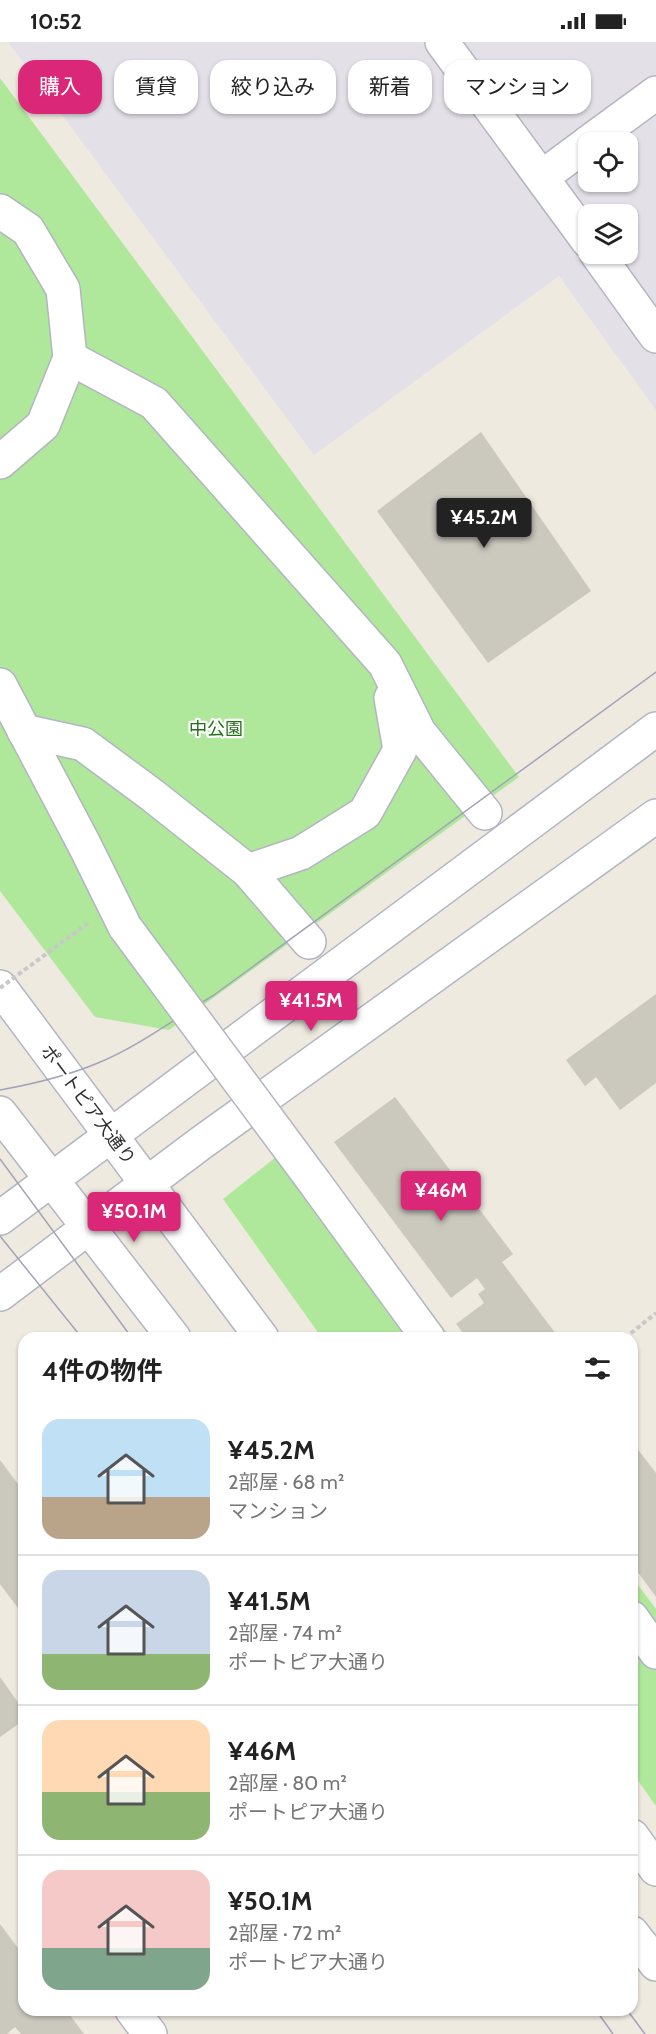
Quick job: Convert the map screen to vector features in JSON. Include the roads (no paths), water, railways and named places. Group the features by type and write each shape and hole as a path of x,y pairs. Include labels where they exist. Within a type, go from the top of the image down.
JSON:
{"street":[{"path":"442,42 578,227"},
{"path":"603,132 656,93"},
{"path":"542,177 578,150"},
{"path":"0,211 28,230 63,289 70,358 43,425 0,462"},
{"path":"604,264 656,336"},
{"path":"70,358 154,404 385,664 419,732 485,813"},
{"path":"248,872 301,853 365,813 400,750 385,664"},
{"path":"8,705 83,744 248,872 309,942"},
{"path":"8,705 84,844 125,927 424,1332"},
{"path":"0,1218 656,729"},
{"path":"0,1294 147,1182 656,816"},
{"name":"ポートピア大通り","path":"0,987 258,1332"},
{"path":"0,1113 169,1332"},
{"path":"638,1626 656,1652"},
{"path":"638,1844 656,1869"},
{"path":"638,1941 656,1964"},
{"path":"136,2016 150,2034"}],"tram line":[{"path":"0,1090 86,1068 128,1048 214,995 656,672"},
{"path":"0,1159 128,1332"},
{"path":"0,1236 77,1332"},
{"path":"600,2016 613,2034"},
{"path":"632,2016 645,2034"}],"park label":[{"name":"中公園","path":"216,729"}]}
